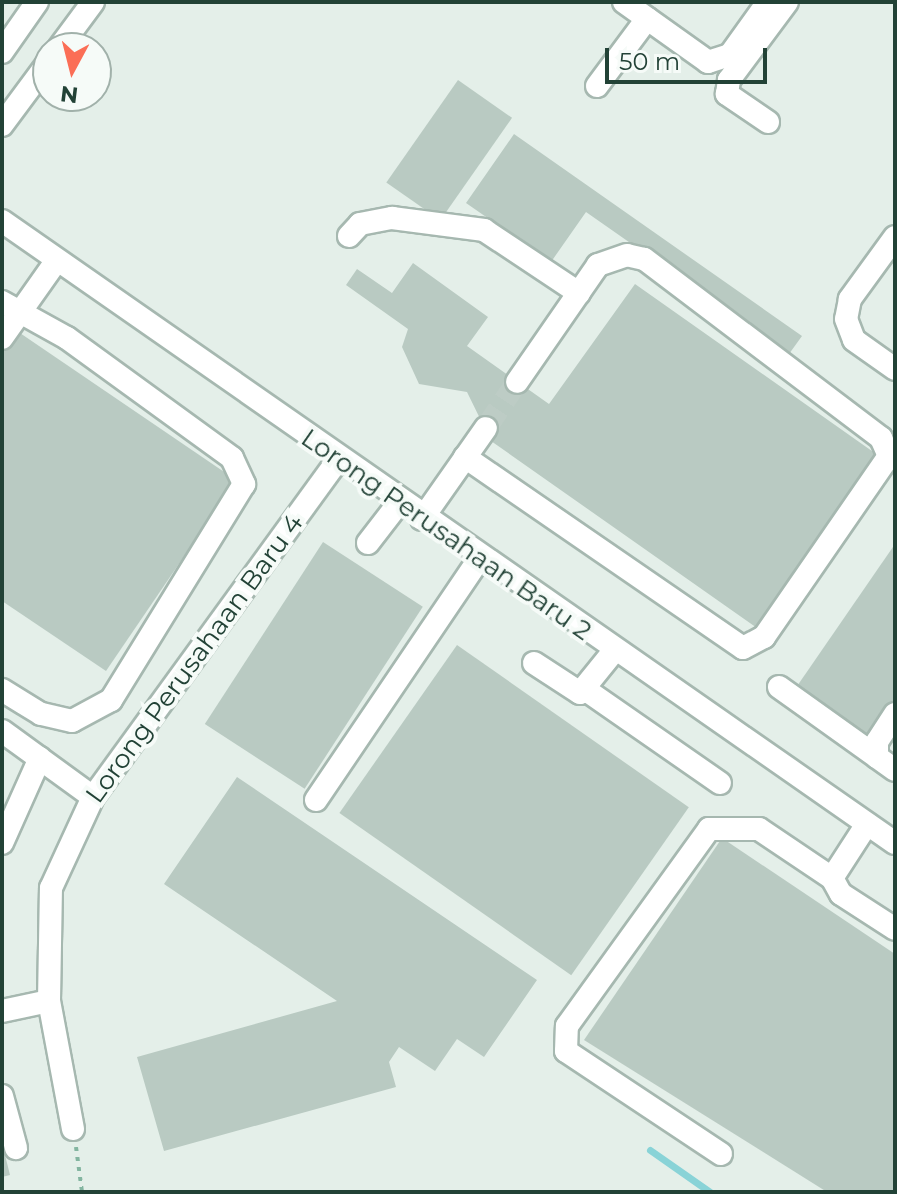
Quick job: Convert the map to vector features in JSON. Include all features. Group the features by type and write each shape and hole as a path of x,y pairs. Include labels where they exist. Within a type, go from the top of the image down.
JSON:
{"street":[{"path":"2,52 37,2"},
{"path":"71,32 93,2"},
{"path":"624,2 708,62 719,61 768,2"},
{"path":"768,122 727,94 729,80 787,2"},
{"path":"597,86 647,19"},
{"path":"2,125 32,85"},
{"path":"349,236 360,224 392,218 484,230 579,293"},
{"name":"Lorong Perusahaan Baru 2","path":"2,221 398,504 895,843"},
{"path":"895,237 850,299 846,319 854,340 895,369"},
{"path":"465,457 743,648 764,637 883,474 889,456 881,438 644,259 627,255 598,265 517,382"},
{"path":"2,338 10,307 57,260"},
{"path":"2,690 41,714 72,721 111,700 244,484 232,458 67,338 10,307"},
{"path":"422,519 486,428"},
{"name":"Lorong Perusahaan Baru 4","path":"73,1129 49,1001 51,888 93,797 337,461"},
{"path":"368,543 398,504"},
{"path":"316,800 479,559"},
{"path":"586,690 614,651"},
{"path":"534,663 586,690 720,783"},
{"path":"779,687 886,763"},
{"path":"886,763 877,742 895,714"},
{"path":"2,731 93,797"},
{"path":"2,843 40,758"},
{"path":"832,878 867,824"},
{"path":"721,1154 566,1051 567,1026 709,829 759,829 832,878 841,894 895,929"},
{"path":"2,1011 49,1001"},
{"path":"2,1096 16,1148"}],"path":[{"path":"73,1129 82,1192"}],"building":[{"path":"458,80 512,118 440,220 386,182"},
{"path":"514,134 802,336 789,354 586,212 551,262 466,203"},
{"path":"413,263 488,317 467,346 549,404 635,284 879,456 757,628 491,441 467,392 419,384 402,347 408,329 346,285 357,269 392,293"},
{"path":"17,331 236,480 106,671 2,601 2,354"},
{"path":"323,542 423,607 305,789 205,724"},
{"path":"895,544 895,702 867,742 793,692"},
{"path":"457,645 689,807 571,975 339,813"},
{"path":"237,777 537,980 484,1057 457,1039 435,1071 399,1047 389,1062 396,1087 164,1151 137,1057 337,1001 164,884"},
{"path":"722,838 895,954 895,1192 827,1192 584,1040"},
{"path":"2,1143 10,1175 2,1177"}],"waterway":[{"path":"650,1150 710,1192"}],"tunnel":[{"path":"486,428 517,382"}]}
